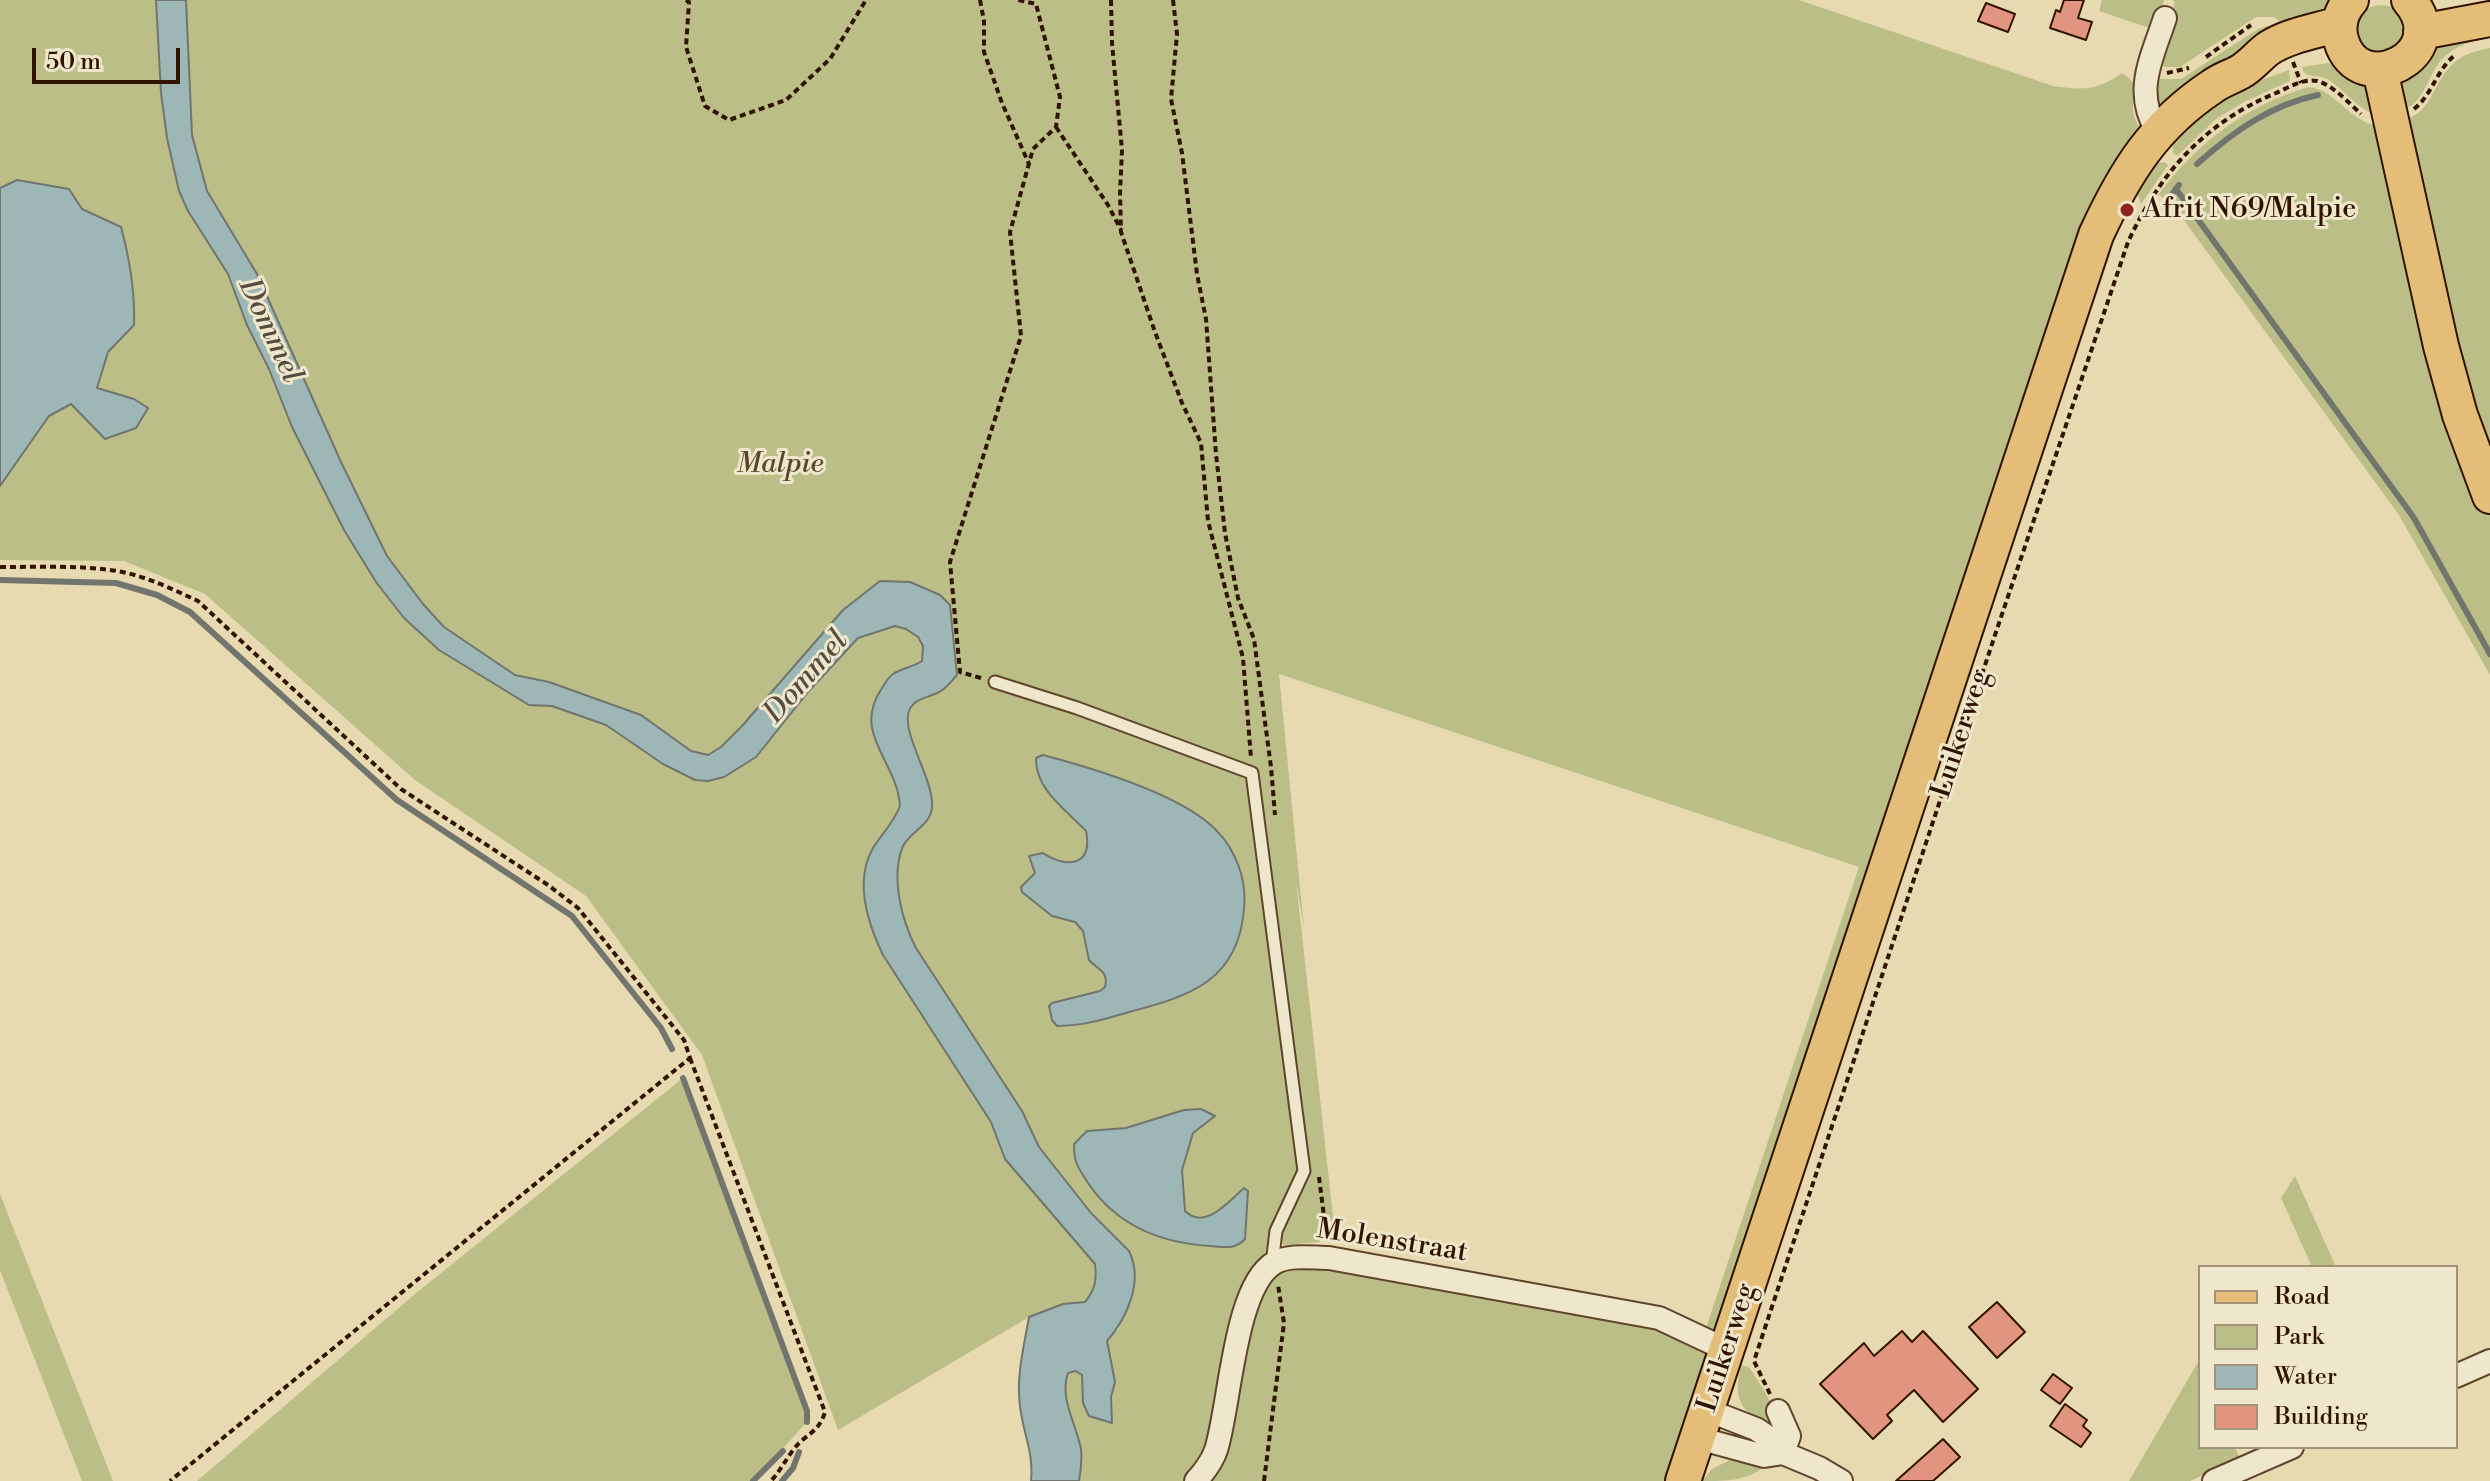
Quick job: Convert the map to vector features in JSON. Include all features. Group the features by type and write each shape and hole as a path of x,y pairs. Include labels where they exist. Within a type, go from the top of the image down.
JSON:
{"main road":[{"path":"2416,15 2477,0"},
{"path":"2416,15 2490,19"},
{"path":"2344,23 2348,54 2361,66 2380,70 2403,63 2412,55 2416,15"},
{"name":"Luikerweg","path":"1683,1481 2096,235 2117,190 2157,131 2215,84 2243,70 2275,65 2344,23"},
{"path":"2380,70 2441,346 2460,415 2490,496"}],"street":[{"path":"2157,131 2147,116 2145,84 2165,18"},
{"name":"Molenstraat","path":"1272,1264 1286,1259 1329,1258 1659,1318 1727,1350"},
{"path":"1196,1481 1207,1469 1216,1451 1245,1311 1257,1285 1272,1264"},
{"path":"2458,1375 2490,1361"},
{"path":"1778,1411 1789,1436 1783,1453"},
{"path":"1702,1424 1764,1456 1783,1453 1841,1481"},
{"path":"2214,1481 2287,1449"}],"lane":[{"path":"995,682 1077,708 1252,773 1304,1171 1276,1231 1272,1264"}],"path":[{"path":"686,0 689,2 686,47 705,106 729,120 786,100 830,59 866,0"},
{"path":"980,0 984,52 1029,164"},
{"path":"995,682 960,672 950,562 1021,336 1010,232 1033,149 1056,127 1060,97 1036,4 1018,0"},
{"path":"1111,0 1122,150 1121,232"},
{"path":"1173,0 1177,34 1171,99 1206,319 1225,533 1238,598 1254,639 1271,767"},
{"name":"Luikerweg","path":"1778,1411 1754,1361 2128,242 2161,182 2201,139 2250,106 2301,83"},
{"path":"1056,127 1108,205 1121,232 1155,332 1201,443 1208,521 1243,658 1252,773"},
{"path":"0,567 74,567 119,571 161,583 198,601 401,789 578,908 684,1040 825,1412 821,1426 794,1449 785,1466 771,1481"},
{"path":"170,1481 690,1058"},
{"path":"1264,1481 1284,1323 1281,1294 1272,1264"}],"green space":[{"name":"Malpie","path":"0,0 1799,0 2053,86 2089,88 2122,73 2129,78 2135,87 2133,108 2141,135 1716,1336 1705,1331 1859,867 1279,674 1304,928 1296,881 1334,1225 1320,1230 1320,1242 1283,1245 1282,1242 1268,1247 1267,1260 1208,1450 1186,1481 1079,1481 1081,1449 1067,1401 1068,1373 1076,1371 1082,1375 1082,1389 1112,1423 1111,1397 1115,1382 1107,1341 1119,1328 1124,1297 1029,1317 838,1430 702,1055 586,896 415,780 205,594 124,561 0,560"},
{"path":"2102,0 2164,0 2155,30 2099,11"},
{"path":"2172,0 2336,0 2325,13 2285,25 2274,17 2256,17 2180,67 2164,67 2162,43 2175,2"},
{"path":"2381,5 2398,12 2405,29 2398,46 2381,53 2364,46 2357,29 2364,12"},
{"path":"2267,26 2275,29 2159,112 2152,97 2157,79 2181,79"},
{"path":"2490,27 2490,37 2459,47 2443,58 2417,101 2404,109 2397,83 2438,45"},
{"path":"2490,48 2490,482 2400,121 2411,118 2426,105 2441,78 2455,62 2467,54"},
{"path":"2328,63 2338,66 2372,90 2374,114 2327,79 2306,74 2302,67"},
{"path":"2289,70 2290,81 2216,119 2177,156 2173,153 2172,138 2212,103"},
{"path":"2308,87 2327,94 2368,123 2378,125 2490,509 2490,675 2399,515 2170,201 2158,195 2189,159 2224,129 2263,105"},
{"path":"2165,162 2168,165 2141,204 2135,187 2150,164"},
{"path":"683,1078 807,1411 807,1422 753,1481 197,1481 415,1294"},
{"path":"2295,1176 2335,1265 2311,1265 2281,1198"},
{"path":"0,1194 113,1481 82,1481 0,1270"},
{"path":"1296,1267 1487,1292 1659,1326 1712,1352 1664,1481 1205,1481 1249,1315 1268,1282 1281,1270"},
{"path":"2198,1362 2198,1449 2236,1449 2240,1459 2190,1481 2129,1481"},
{"path":"1741,1365 1749,1367 1763,1389 1775,1414 1778,1431 1743,1407 1738,1390"},
{"path":"1730,1460 1765,1466 1744,1477 1702,1481 1712,1469"}],"water":[{"name":"Dommel","path":"156,0 186,0 192,135 207,191 257,274 341,462 387,556 444,627 515,675 549,682 641,715 691,751 708,755 742,726 843,610 880,581 910,582 940,595 950,605 957,675 944,689 918,701 909,711 910,732 928,783 932,807 928,819 903,846 898,871 899,898 916,948 1022,1111 1039,1147 1091,1213 1129,1251 1133,1263 1135,1274 1131,1299 1107,1341 1115,1382 1111,1397 1112,1423 1089,1416 1083,1403 1082,1375 1076,1371 1068,1373 1067,1401 1081,1449 1079,1481 1031,1481 1031,1461 1020,1406 1020,1372 1029,1317 1063,1304 1085,1302 1094,1284 1095,1264 1005,1159 991,1122 883,955 865,902 867,861 900,806 892,775 873,733 871,719 874,704 891,675 922,661 923,646 918,637 895,626 858,638 808,692 756,757 724,777 708,781 695,780 663,764 606,725 552,706 529,705 439,650 404,618 376,582 344,530 292,427 228,274 188,211 179,191 161,93"},
{"path":"17,180 69,189 82,209 121,227 131,275 134,325 108,352 97,388 134,399 148,408 136,428 105,439 71,404 49,416 0,486 0,188"},
{"path":"1043,755 1159,794 1201,817 1223,838 1242,876 1244,908 1233,952 1208,981 1172,999 1103,1020 1057,1026 1052,1020 1049,1006 1052,1003 1100,991 1106,982 1104,974 1089,960 1083,931 1075,922 1052,916 1022,892 1021,887 1035,873 1029,856 1043,853 1069,862 1082,858 1086,851 1086,831 1053,798 1041,780 1036,758"},
{"path":"1201,1109 1215,1116 1193,1133 1182,1170 1185,1211 1201,1218 1209,1216 1244,1188 1248,1191 1245,1239 1233,1246 1174,1241 1141,1230 1112,1211 1088,1183 1076,1161 1074,1144 1087,1131 1126,1128 1184,1110"}],"building":[{"path":"2064,0 2084,0 2078,18 2092,22 2086,40 2050,28 2056,10 2060,12"},
{"path":"1986,3 2015,14 2008,32 1978,21"},
{"path":"1997,1302 2025,1332 1997,1358 1969,1327"},
{"path":"1902,1331 1912,1342 1923,1331 1978,1389 1943,1422 1914,1390 1887,1415 1892,1421 1873,1439 1820,1384 1864,1343 1874,1356"},
{"path":"2053,1374 2072,1388 2060,1404 2041,1390"},
{"path":"2065,1404 2087,1420 2083,1426 2091,1433 2081,1447 2050,1426"},
{"path":"1943,1439 1960,1457 1933,1481 1896,1481"}],"waterway":[{"path":"2197,164 2253,121 2284,106 2318,95"},
{"path":"2166,202 2179,185"},
{"path":"2176,189 2414,518 2490,654"},
{"path":"0,580 116,583 157,595 190,612 397,800 572,916 661,1028 672,1049"},
{"path":"683,1078 807,1411 807,1422"},
{"path":"753,1481 783,1451"},
{"path":"782,1481 793,1468 799,1452"}],"place":[{"name":"Afrit N69/Malpie","path":"2127,210"}]}
